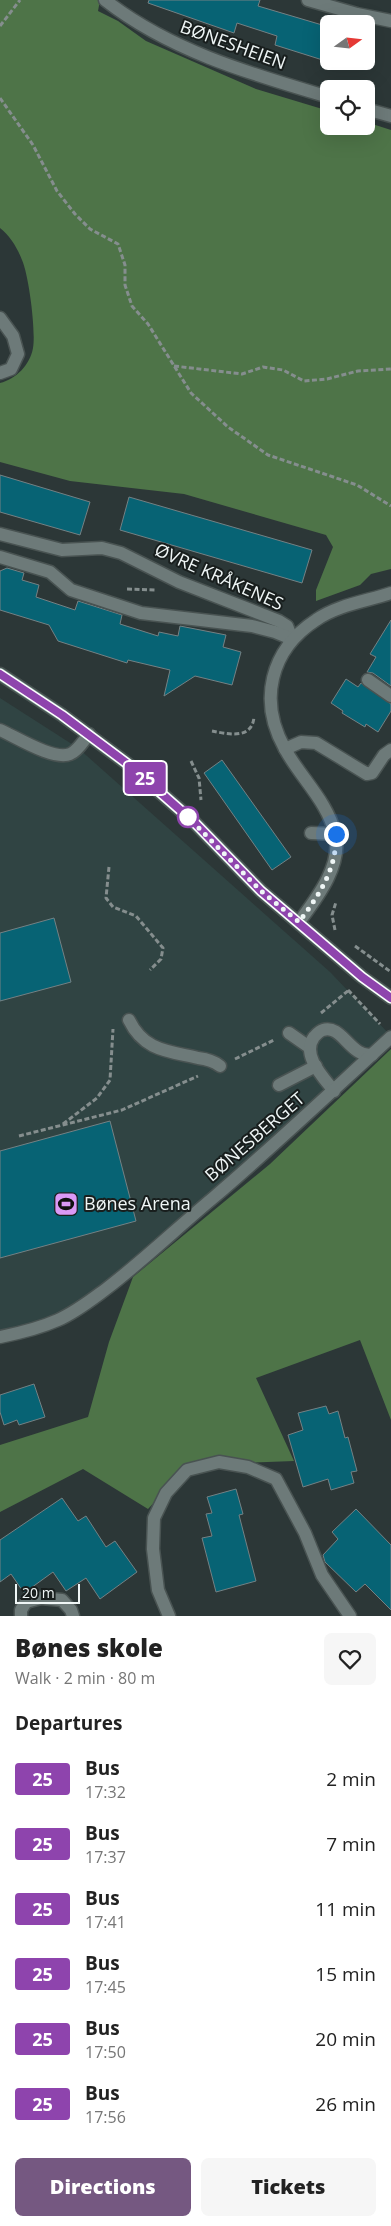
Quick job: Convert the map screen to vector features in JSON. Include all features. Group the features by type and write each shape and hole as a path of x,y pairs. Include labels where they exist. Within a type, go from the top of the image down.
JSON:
{"main road":[{"path":"0,674 89,734 162,793 195,823 261,891 362,977 391,998"}],"street":[{"name":"BØNESHEIEN","path":"105,0 152,32 192,52 320,94"},
{"path":"308,0 357,14 391,21"},
{"path":"375,112 391,116"},
{"path":"0,318 13,336 18,354 11,368 0,373"},
{"name":"ØVRE KRÅKENES","path":"0,534 62,550 102,548 137,560 179,582 279,620 287,626 292,639"},
{"name":"ØVRE KRÅKENES","path":"0,557 50,572 71,590 140,613 252,626 292,639"},
{"path":"299,922 321,890 330,871 336,852 336,834 327,813 285,749 274,726 271,705 272,684 276,666 292,639 316,619 339,609 391,593"},
{"path":"368,680 391,696"},
{"path":"0,730 61,756 71,754 89,734"},
{"path":"285,749 301,742 316,743 368,774 372,773 384,755 391,750"},
{"path":"311,833 336,834"},
{"path":"129,1020 138,1034 156,1048 208,1060 220,1066"},
{"path":"334,1091 310,1055 309,1047 316,1035 323,1030 331,1030 338,1033 364,1056 372,1055"},
{"path":"289,1033 309,1047"},
{"name":"BØNESBERGET","path":"0,1337 28,1331 59,1320 85,1304 134,1268 334,1091 372,1055 388,1034"},
{"name":"BØNESBERGET","path":"279,1085 316,1066"},
{"path":"169,1616 158,1590 153,1549 154,1518 166,1493 187,1470 219,1462 248,1467 276,1479 306,1534 322,1575 350,1616"},
{"path":"21,1616 21,1610 26,1602 41,1598 62,1600 74,1616"}],"path":[{"path":"0,26 20,0"},
{"path":"0,98 33,145 57,192 90,229 118,244 125,265 125,284 132,306 148,324 191,394 228,428 268,455 357,485 391,506"},
{"path":"173,366 242,374 263,367 283,370 304,381 327,379 358,370 391,370"},
{"path":"122,589 164,590 179,582"},
{"path":"191,761 199,778 201,800"},
{"path":"109,868 106,898 113,907 136,916 163,948 161,959 150,970"},
{"path":"344,986 388,1034"},
{"path":"60,1126 97,1098 110,1080 114,1026"}],"shaded area":[{"path":"0,698 78,748 330,972 391,1036 85,1304 0,1336"}],"green space":[{"path":"0,0 100,0 98,11 118,21 146,41 256,89 320,108 320,135 375,135 375,125 391,130 391,569 371,574 360,585 316,601 316,590 333,547 326,535 184,494 70,481 0,462 0,383 17,375 29,360 33,348 34,329 25,268 15,246 0,228"},
{"path":"391,1049 391,1420 360,1340 256,1378 294,1461 189,1465 148,1509 83,1469 0,1512 0,1445 88,1417 109,1342 133,1277 270,1164"}],"building":[{"path":"149,0 260,0 258,6 320,24 320,59 275,45 277,36 237,23 234,33 148,3"},
{"path":"0,475 90,502 80,535 0,512"},
{"path":"129,497 312,550 302,583 120,530"},
{"path":"7,568 24,573 22,580 39,585 36,597 75,610 78,601 122,615 120,624 158,636 159,632 178,636 180,626 226,635 223,647 241,652 232,685 195,676 164,696 170,670 128,660 127,663 58,641 49,625 0,610 0,571"},
{"path":"391,620 391,686 373,673 367,672 376,657 370,654"},
{"path":"346,679 358,687 361,683 391,704 391,711 378,732 366,724 365,727 342,713 343,711 331,703"},
{"path":"222,760 291,857 272,870 204,773"},
{"path":"54,918 71,982 0,1001 0,933"},
{"name":"Bønes Arena","path":"110,1121 136,1221 0,1258 0,1151"},
{"path":"34,1384 45,1417 19,1425 17,1420 4,1425 0,1412 0,1395"},
{"path":"326,1406 329,1414 338,1411 345,1438 348,1437 357,1471 351,1472 354,1483 331,1490 328,1479 303,1487 288,1435 303,1430 298,1413"},
{"path":"236,1489 243,1514 239,1515 256,1581 216,1592 202,1538 212,1536 206,1514 212,1513 207,1497"},
{"path":"62,1498 78,1521 86,1516 106,1547 115,1541 137,1572 100,1599 86,1578 66,1591 53,1572 24,1593 11,1574 0,1582 0,1540"},
{"path":"356,1509 391,1545 391,1610 365,1584 356,1592 325,1562 323,1555 338,1539 332,1532"}],"bus line":[{"name":"25","path":"0,674 89,734 129,765 195,823 261,891 362,977 391,998"}],"place":[{"name":"Bønes Arena","path":"66,1204"}],"route":[{"path":"188,817 184,813 261,891 299,922 312,905 330,871 336,852 336,834"}]}
